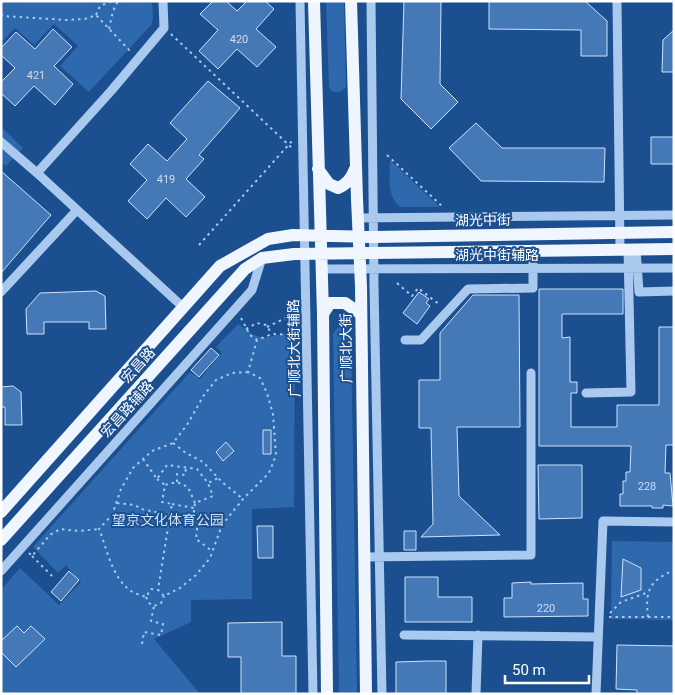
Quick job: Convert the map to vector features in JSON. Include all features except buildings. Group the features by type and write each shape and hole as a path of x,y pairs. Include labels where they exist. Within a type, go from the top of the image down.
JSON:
{"main road":[{"name":"广顺北大街","path":"314,1 322,314 328,694"},
{"name":"广顺北大街","path":"351,1 361,269 366,694"},
{"path":"318,169 329,184 338,188 345,185 351,179 356,167"},
{"name":"湖光中街","path":"299,235 374,237 674,232"},
{"name":"宏昌路","path":"1,512 220,266 268,239 299,235"},
{"path":"320,254 674,249"},
{"name":"宏昌路","path":"1,540 245,269 262,258 274,255 320,254"},
{"path":"322,314 330,303 345,303 361,314"}],"street":[{"path":"37,174 164,28 164,1"},
{"name":"广顺北大街辅路","path":"300,1 299,235 306,254 313,694"},
{"path":"371,1 382,694"},
{"path":"618,1 619,232 628,249 639,292 674,291"},
{"path":"1,142 184,308"},
{"path":"1,292 77,210"},
{"path":"358,218 674,215"},
{"path":"405,340 421,340 468,289 533,288 532,251"},
{"name":"宏昌路辅路","path":"1,572 252,290 262,258"},
{"path":"586,393 631,392 634,268"},
{"name":"湖光中街辅路","path":"321,269 674,268"},
{"path":"364,556 531,555 531,373"},
{"path":"596,694 603,521 674,522"},
{"path":"404,635 598,637"},
{"path":"476,694 478,635"}],"path":[{"path":"1,14 3,16 66,20 85,19 96,15 100,6 112,1"},
{"path":"109,29 113,11 118,1"},
{"path":"96,15 138,60"},
{"path":"164,28 293,150"},
{"path":"199,244 292,141"},
{"path":"387,155 447,211"},
{"path":"396,283 412,296 418,288 447,311"},
{"path":"267,327 296,313"},
{"path":"239,314 250,335 257,340"},
{"path":"246,329 257,323 266,325 272,334"},
{"path":"257,340 272,334 298,335"},
{"path":"248,372 257,340"},
{"path":"32,556 50,535 60,529 79,531 99,529 112,515 116,502 133,468 152,451 173,443 216,380 232,373 248,372 260,378 273,414 276,455 269,473 222,524 210,558 196,575 180,588 164,596 161,603 154,606"},
{"path":"173,443 203,462 218,478 243,499"},
{"path":"143,459 157,479 165,486"},
{"path":"157,479 167,465 197,469 208,483 214,496 195,503"},
{"path":"177,482 177,474 185,475 186,468"},
{"path":"208,483 218,478"},
{"path":"165,486 177,482 188,487 195,503 193,519"},
{"path":"165,486 162,502 194,508"},
{"path":"116,502 198,520 196,539 212,551"},
{"path":"158,590 172,504"},
{"path":"99,529 116,574 122,583 132,592 146,596 154,606"},
{"path":"29,552 55,580"},
{"path":"648,617 646,601 650,586 663,574 674,570"},
{"path":"146,596 151,589 158,590 164,596"},
{"path":"649,592 621,602 606,617 674,617"},
{"path":"142,644 144,632 161,635 163,624 152,621 154,606"}],"green space":[{"path":"1,1 152,1 152,24 89,92 60,66 78,46 54,24 34,45 15,28 1,43"},
{"path":"326,1 344,1 346,87 340,92 333,92 329,88"},
{"path":"1,127 23,148 6,166 1,161"},
{"path":"390,160 440,207 400,207 391,191 389,179"},
{"name":"望京文化体育公园","path":"238,324 254,335 264,338 295,331 294,507 252,509 252,599 191,600 191,622 154,639 200,694 1,694 1,590 20,568 59,605 81,582 66,565 58,573 33,547 190,372 200,379 222,353 216,347"},
{"path":"341,326 348,330 351,337 357,694 339,694 333,334"},
{"path":"612,541 674,542 674,620 611,619"}]}
